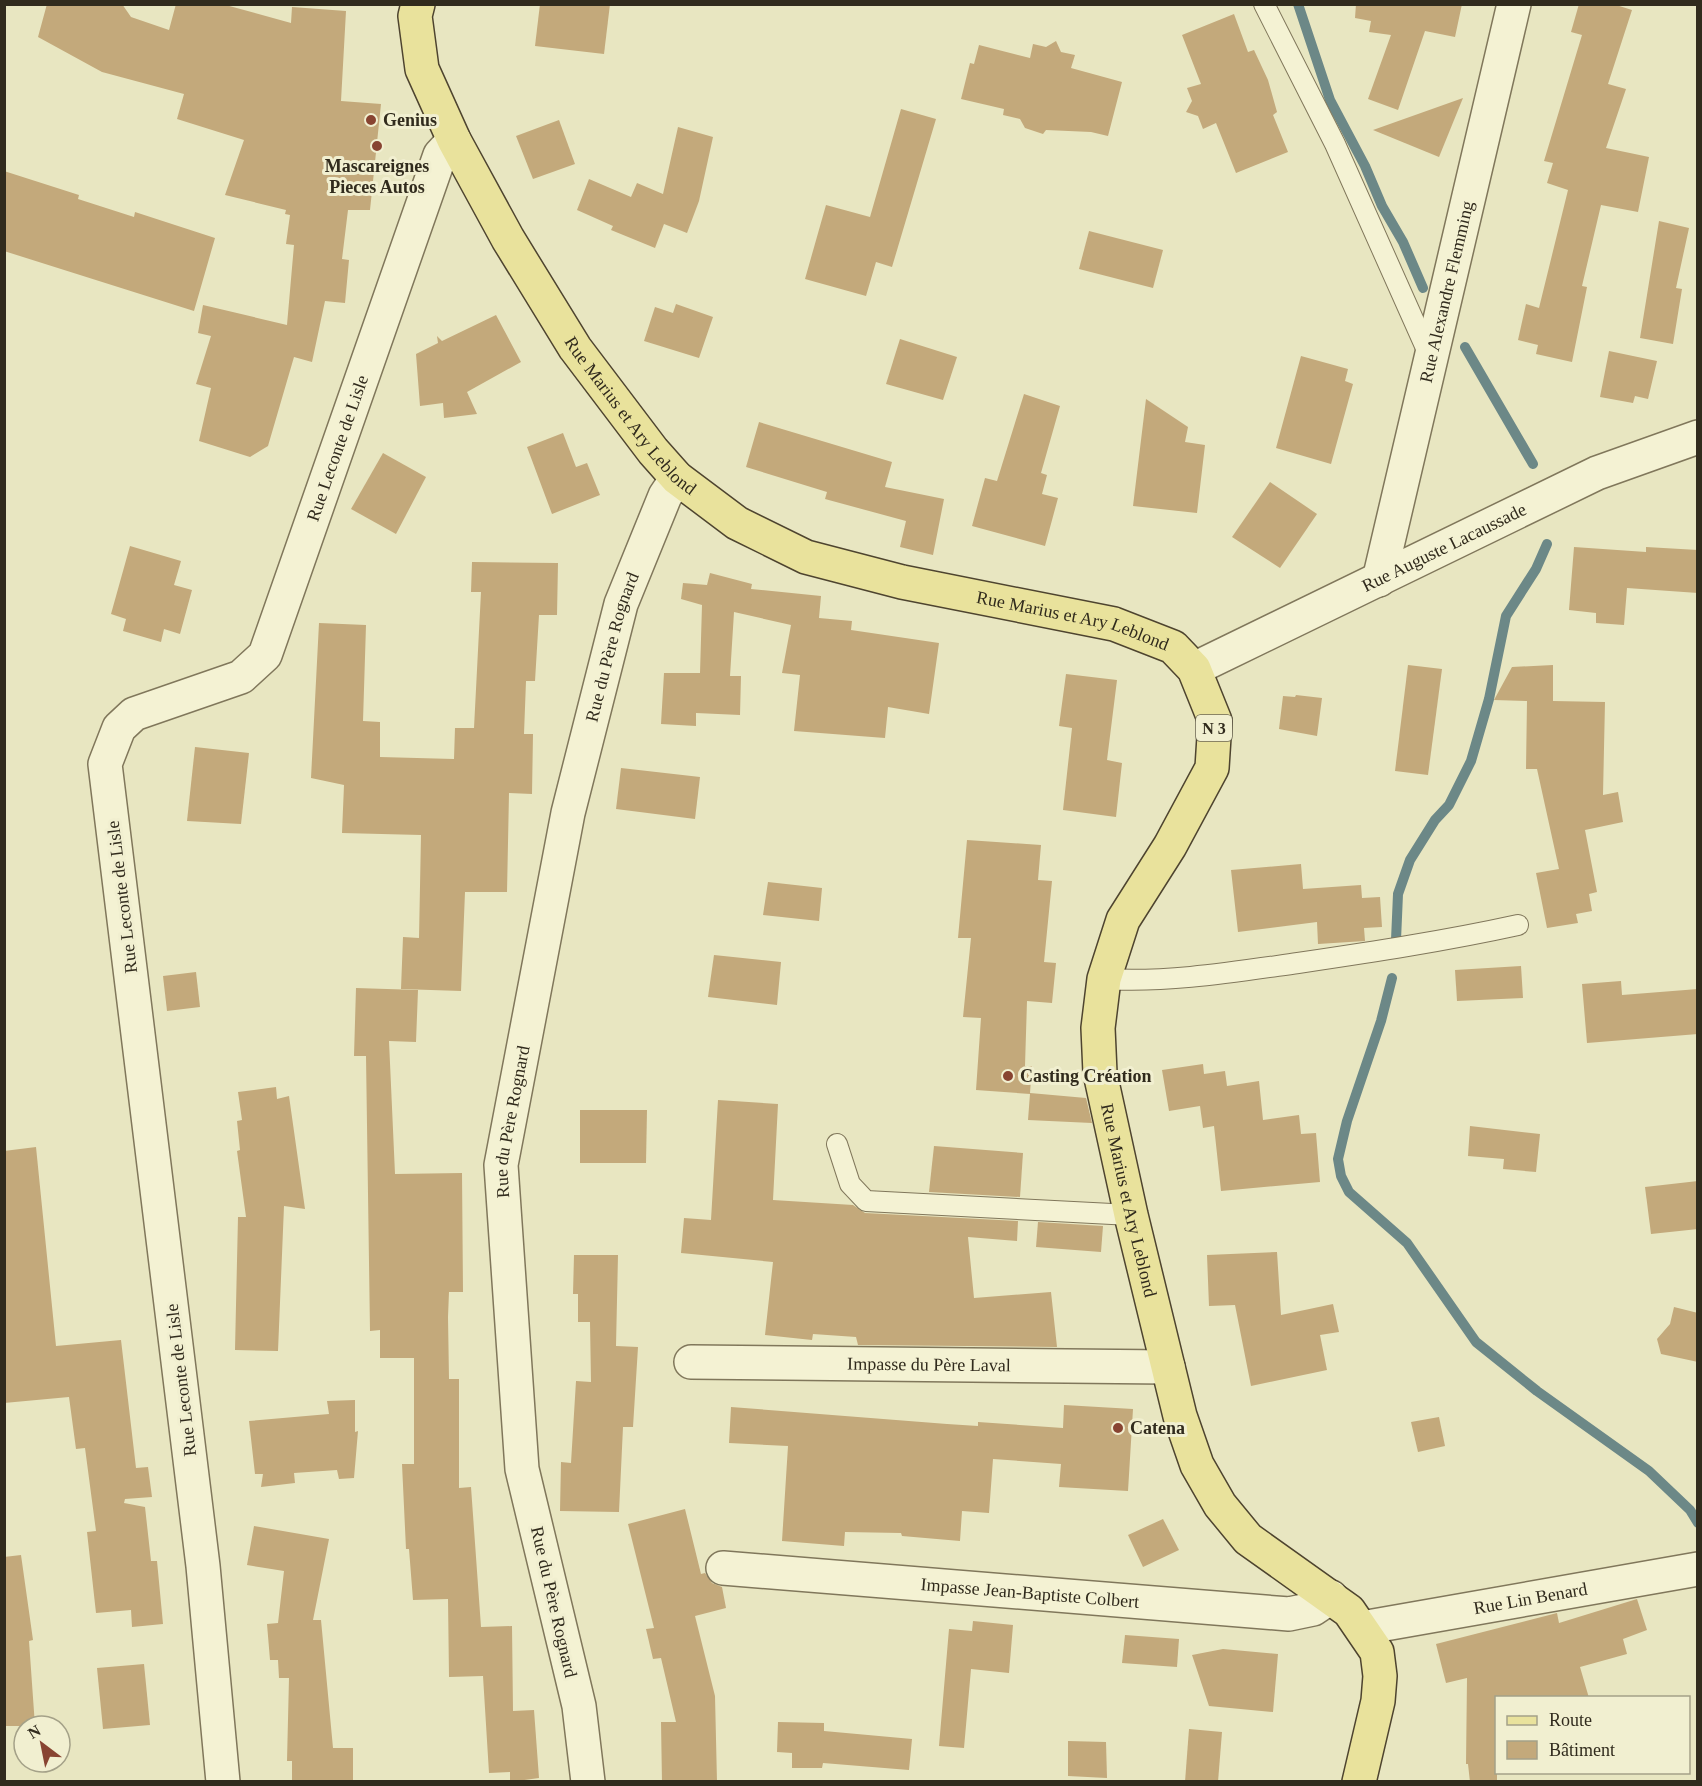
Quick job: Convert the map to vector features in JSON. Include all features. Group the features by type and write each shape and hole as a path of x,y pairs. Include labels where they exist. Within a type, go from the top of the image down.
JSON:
{"main road":[{"name":"Rue Marius et Ary Leblond","path":"418,4 415,16 422,69 454,140 508,239 575,348 653,451 677,477 737,523 806,557 902,582 1114,624 1173,647 1194,669 1215,721 1212,768 1170,846 1123,920 1104,979 1098,1028 1100,1073 1131,1215 1180,1416 1197,1465 1220,1505 1248,1539 1349,1611 1377,1652 1380,1676 1378,1701 1359,1782"}],"street":[{"name":"Rue Alexandre Flemming","path":"1379,580 1514,4"},
{"name":"Rue Leconte de Lisle","path":"224,1782 203,1566 105,764 119,728 134,714 241,677 265,655 440,155 454,140"},
{"name":"Rue Auguste Lacaussade","path":"1194,669 1597,473 1698,437"},
{"name":"Rue du Père Rognard","path":"588,1782 579,1706 522,1469 501,1165 568,813 621,604 665,496 677,477"},
{"name":"Impasse du Père Laval","path":"691,1362 1168,1367"},
{"name":"Impasse Jean-Baptiste Colbert","path":"723,1568 1289,1614 1313,1609 1331,1597"},
{"name":"Rue Lin Benard","path":"1362,1628 1698,1569"}],"lane":[{"path":"1264,4 1335,144 1431,359"},
{"path":"1104,979 1137,981 1254,969 1440,942 1518,925"},
{"path":"837,1144 850,1184 866,1201 1131,1215"}],"building":[{"path":"47,4 122,4 131,17 169,30 176,4 222,4 291,23 292,7 346,11 341,101 381,104 370,210 348,210 342,259 349,260 345,303 325,301 312,362 294,357 268,446 250,457 199,441 211,388 196,384 211,336 198,333 203,305 287,325 294,245 286,244 290,215 285,214 286,210 225,195 244,140 177,119 184,94 102,72 38,37"},
{"path":"540,4 610,4 604,54 535,46"},
{"path":"1356,4 1462,4 1455,37 1425,31 1398,110 1368,99 1391,35 1369,32 1371,21 1355,18"},
{"path":"1579,4 1613,4 1632,10 1608,84 1626,89 1606,148 1649,157 1638,212 1601,205 1582,286 1587,287 1572,362 1536,354 1538,345 1518,340 1526,304 1539,308 1568,190 1547,183 1553,163 1544,161 1582,35 1571,32"},
{"path":"1234,14 1248,52 1254,50 1268,80 1277,112 1273,115 1288,152 1236,173 1216,123 1203,129 1198,116 1186,112 1192,101 1187,88 1201,84 1182,35"},
{"path":"1056,41 1061,52 1075,55 1071,68 1122,82 1108,136 1091,132 1046,130 1043,134 1025,128 1020,119 1003,115 1004,109 961,99 970,63 974,64 979,45 1030,58 1033,44 1046,47"},
{"path":"1463,98 1439,157 1373,130"},
{"path":"901,109 936,119 892,267 876,262 866,296 805,279 826,205 870,217"},
{"path":"559,120 575,164 533,179 516,136"},
{"path":"678,127 713,137 699,201 687,233 664,224 655,248 611,230 613,226 577,210 589,179 631,197 637,183 663,194"},
{"path":"4,171 79,195 78,199 134,217 135,212 215,238 194,311 4,251"},
{"path":"1659,221 1689,228 1676,288 1682,289 1673,344 1640,338"},
{"path":"1089,231 1163,250 1153,288 1079,269"},
{"path":"676,304 713,317 699,358 644,341 655,307 673,313"},
{"path":"496,315 521,362 467,392 477,414 444,418 443,403 420,406 416,354 438,343 437,336 442,341"},
{"path":"900,339 957,357 943,400 886,384"},
{"path":"1609,351 1657,361 1648,399 1635,396 1633,403 1600,397"},
{"path":"1301,356 1348,369 1345,381 1353,384 1331,464 1276,448"},
{"path":"1024,394 1060,406 1041,473 1047,475 1042,494 1058,498 1045,546 972,526 985,478 997,481"},
{"path":"1146,399 1188,427 1185,442 1205,445 1197,513 1133,506"},
{"path":"759,422 892,462 885,487 944,499 933,555 900,547 906,521 825,499 827,492 746,467"},
{"path":"563,433 576,467 587,463 600,495 552,514 527,447"},
{"path":"383,453 426,477 396,534 351,509"},
{"path":"1270,482 1317,514 1280,568 1232,537"},
{"path":"130,546 181,561 174,585 192,590 180,634 164,629 161,642 123,631 126,619 111,614"},
{"path":"1574,547 1646,552 1646,547 1698,550 1698,593 1627,588 1624,625 1596,623 1596,613 1569,610"},
{"path":"472,562 558,563 557,615 539,615 535,681 526,681 524,734 533,734 532,794 509,793 507,892 465,892 461,991 401,989 403,937 419,938 421,835 342,833 344,785 311,778 319,623 366,625 363,721 380,722 380,757 454,759 455,728 474,728 481,592 471,592"},
{"path":"710,573 752,584 751,589 821,596 819,618 852,621 851,630 939,643 929,714 888,707 885,738 794,731 800,675 782,673 791,625 734,612 730,676 741,676 740,715 696,713 696,726 661,724 664,673 700,673 702,605 681,599 683,583 707,585"},
{"path":"1408,665 1442,669 1428,775 1395,771"},
{"path":"1553,665 1553,701 1605,702 1603,795 1618,792 1623,822 1585,830 1597,892 1589,894 1592,911 1576,914 1578,923 1547,928 1536,873 1559,869 1537,769 1526,769 1527,701 1494,700 1512,667"},
{"path":"1066,674 1117,680 1107,760 1122,763 1116,817 1063,810 1072,728 1059,726"},
{"path":"1296,695 1322,698 1317,736 1279,729 1283,696 1295,697"},
{"path":"195,747 249,753 241,824 187,821"},
{"path":"621,768 700,777 695,819 616,809"},
{"path":"967,840 1041,845 1038,880 1052,881 1044,962 1056,963 1052,1003 1027,1001 1025,1066 1032,1066 1030,1093 1086,1098 1092,1123 1028,1120 1030,1094 976,1090 981,1018 963,1017 971,938 958,938"},
{"path":"1301,864 1303,889 1361,885 1362,898 1380,897 1382,927 1364,928 1365,941 1318,944 1317,922 1238,932 1231,870"},
{"path":"768,882 822,888 819,921 763,915"},
{"path":"714,955 781,962 777,1005 708,997"},
{"path":"1521,966 1523,998 1457,1001 1455,970"},
{"path":"196,972 200,1007 167,1011 163,976"},
{"path":"1621,981 1622,995 1698,989 1698,1034 1587,1043 1582,984"},
{"path":"356,988 418,990 416,1042 389,1041 395,1174 462,1173 463,1292 449,1292 448,1317 449,1379 459,1379 459,1488 471,1487 481,1627 512,1626 513,1711 534,1710 539,1778 510,1782 510,1772 489,1773 483,1676 449,1677 448,1599 413,1600 409,1549 406,1549 402,1464 414,1464 414,1358 380,1358 380,1330 370,1331 366,1056 354,1056"},
{"path":"1203,1064 1204,1074 1225,1071 1227,1086 1259,1081 1263,1120 1299,1115 1301,1134 1316,1133 1320,1182 1221,1191 1214,1126 1203,1128 1200,1106 1169,1111 1162,1070"},
{"path":"276,1087 277,1099 289,1096 305,1209 284,1206 278,1351 235,1350 238,1217 246,1217 237,1151 240,1150 237,1121 242,1120 238,1092"},
{"path":"718,1100 778,1104 773,1200 853,1205 865,1213 1018,1221 1017,1241 968,1237 974,1298 1051,1292 1057,1347 858,1345 856,1337 813,1334 812,1340 765,1335 773,1262 681,1253 684,1218 711,1220"},
{"path":"580,1110 647,1110 646,1163 580,1163"},
{"path":"1470,1126 1540,1134 1536,1172 1503,1169 1504,1159 1468,1156"},
{"path":"934,1146 1023,1153 1020,1197 929,1192"},
{"path":"36,1147 56,1346 121,1340 136,1468 148,1467 152,1497 125,1499 124,1503 145,1507 151,1561 157,1561 163,1624 132,1627 131,1610 96,1613 87,1532 96,1531 85,1448 76,1449 69,1397 4,1403 4,1151"},
{"path":"1698,1181 1698,1229 1651,1234 1645,1187"},
{"path":"1038,1222 1103,1226 1101,1252 1036,1247"},
{"path":"1277,1252 1281,1315 1333,1304 1339,1332 1320,1335 1327,1370 1251,1386 1235,1305 1209,1306 1207,1255"},
{"path":"574,1255 618,1255 616,1346 638,1347 633,1427 623,1427 619,1512 560,1511 561,1462 571,1463 576,1381 591,1382 590,1322 578,1322 578,1294 573,1294"},
{"path":"1674,1307 1698,1313 1698,1362 1661,1354 1657,1339 1670,1324"},
{"path":"355,1400 355,1432 358,1431 354,1478 339,1479 337,1470 294,1473 295,1483 261,1487 263,1474 255,1474 249,1421 329,1414 327,1401"},
{"path":"1064,1405 1133,1409 1128,1491 1059,1487 1061,1464 993,1459 989,1513 962,1511 960,1541 902,1536 901,1533 845,1532 844,1546 782,1541 788,1446 729,1443 731,1407 978,1426 978,1422 1063,1428"},
{"path":"1439,1417 1445,1446 1418,1452 1411,1422"},
{"path":"685,1509 701,1574 705,1573 712,1583 722,1587 726,1608 695,1616 715,1696 717,1782 662,1782 661,1722 676,1722 661,1658 653,1659 646,1629 654,1628 628,1524"},
{"path":"1163,1519 1179,1550 1143,1567 1128,1535"},
{"path":"254,1526 329,1539 313,1620 321,1620 333,1748 353,1748 353,1782 292,1782 292,1761 287,1761 289,1678 279,1678 278,1660 270,1660 267,1624 278,1623 284,1571 247,1565"},
{"path":"21,1555 33,1640 29,1641 34,1714 12,1714 12,1726 4,1726 4,1557"},
{"path":"1637,1599 1647,1630 1623,1639 1627,1654 1580,1667 1588,1696 1495,1696 1495,1774 1497,1774 1497,1782 1470,1782 1468,1764 1466,1764 1467,1678 1446,1683 1436,1644 1557,1613 1559,1623"},
{"path":"973,1621 1013,1625 1009,1673 971,1669 964,1748 939,1746 949,1629 972,1631"},
{"path":"1125,1635 1179,1639 1177,1667 1122,1663"},
{"path":"1223,1649 1278,1654 1273,1712 1209,1706 1192,1655"},
{"path":"144,1664 150,1725 103,1729 97,1668"},
{"path":"778,1722 824,1723 824,1731 912,1739 909,1770 823,1763 822,1768 792,1768 792,1753 777,1752"},
{"path":"1189,1729 1222,1732 1218,1782 1185,1782"},
{"path":"1068,1741 1106,1742 1107,1778 1068,1776"}],"waterway":[{"path":"1298,4 1330,100 1365,166 1382,206 1403,242 1423,288"},
{"path":"1465,347 1533,464"},
{"path":"1396,940 1398,894 1410,860 1435,820 1449,805 1471,761 1489,699 1506,616 1536,569 1547,544"},
{"path":"1392,978 1381,1021 1347,1121 1338,1159 1341,1176 1349,1192 1407,1243 1476,1342 1537,1391 1649,1471 1690,1510 1698,1523"}],"place":[{"name":"Genius","path":"371,120"},
{"name":"Mascareignes Pieces Autos","path":"377,146"},
{"name":"Casting Création","path":"1008,1076"},
{"name":"Catena","path":"1118,1428"}]}
